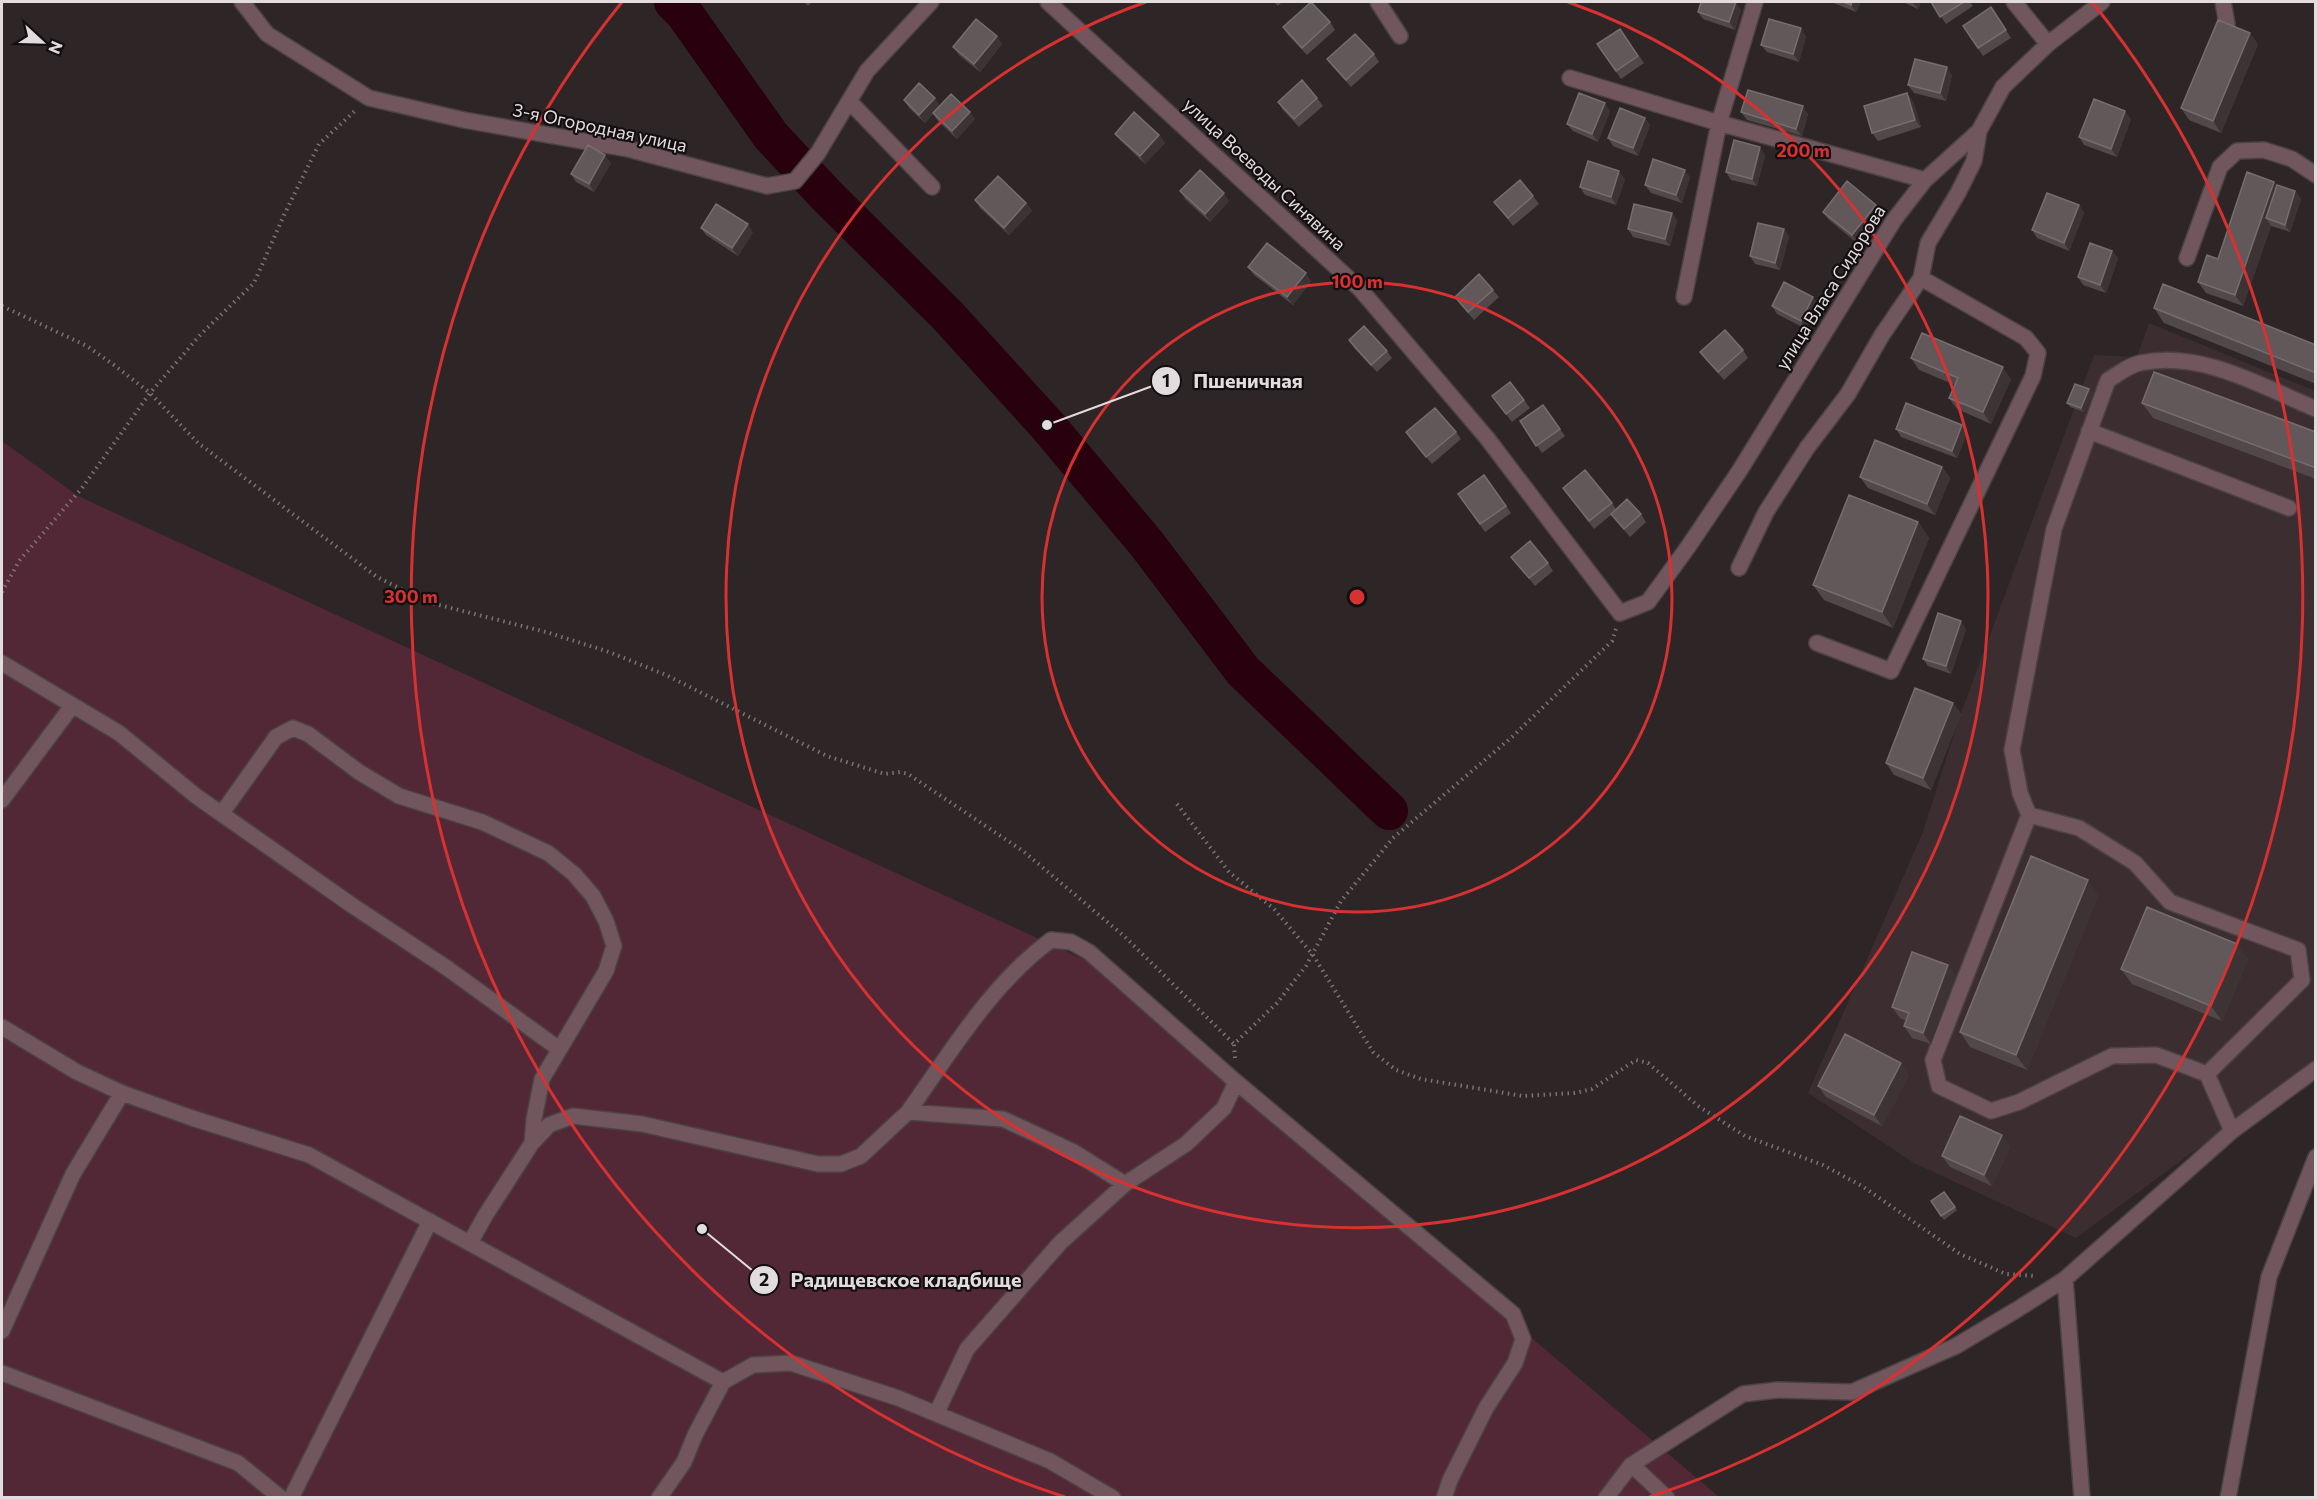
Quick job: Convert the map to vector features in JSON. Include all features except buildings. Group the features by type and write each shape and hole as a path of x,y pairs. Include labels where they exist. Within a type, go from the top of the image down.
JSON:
{"street":[{"name":"3-я Огородная улица","path":"242,2 267,34 369,98 464,120 628,149 767,186 795,181 818,153 867,71 931,2"},
{"name":"улица Воеводы Синявина","path":"1048,2 1360,289 1403,336 1487,438 1620,613"},
{"path":"1378,2 1400,36"},
{"path":"1684,297 1719,123 1755,2"},
{"path":"2014,2 2048,45"},
{"name":"улица Власа Сидорова","path":"1620,613 1648,602 1688,547 1740,470 1888,229 1925,180 1979,130 2003,87 2096,5 2109,2"},
{"path":"2223,2 2227,24"},
{"path":"1570,78 1719,123 1925,180"},
{"path":"849,101 932,187"},
{"path":"1739,568 1772,503 1806,448 1848,394 1882,335 1921,278 1928,243 1974,161 1979,130"},
{"path":"2187,258 2220,167 2237,151 2264,150 2292,159 2316,175"},
{"path":"1817,643 1891,670 2033,376 2038,354 2026,338 1921,278"},
{"path":"2232,1131 2206,1074 2156,1055 2112,1056 2019,1102 1991,1111 1939,1086 1933,1060 2029,815 2020,793 2012,750 2054,529 2108,381 2138,363 2183,360 2221,369 2316,409"},
{"path":"2089,431 2289,508"},
{"path":"2,663 119,733 196,796 560,1049"},
{"path":"2,800 72,706"},
{"path":"222,813 276,737 292,728 308,734 358,772 399,796 482,822 548,853 574,874 593,896 606,921 614,946 606,971 542,1079 532,1143"},
{"path":"2029,815 2079,828 2135,863 2170,902 2298,951 2302,980 2206,1074"},
{"path":"470,1243 532,1143 549,1125 573,1116 642,1124 818,1164 841,1164 861,1156 908,1112 993,994 1033,953 1051,940 1071,942 1089,952 1236,1082 1513,1314 1523,1339 1515,1363 1486,1408 1450,1480 1444,1497"},
{"path":"2,1027 77,1072 122,1092 192,1118 309,1155 723,1382"},
{"path":"1606,1497 1632,1465 1743,1394 1778,1390 1852,1392 1956,1346 2066,1279 2232,1131 2316,1069"},
{"path":"936,1414 967,1349 1060,1242 1125,1184 1186,1144 1224,1108 1236,1082"},
{"path":"2,1331 74,1174 122,1092"},
{"path":"908,1112 1002,1119 1074,1152 1125,1184"},
{"path":"2228,1497 2269,1277 2316,1157"},
{"path":"291,1497 430,1221"},
{"path":"2066,1279 2082,1497"},
{"path":"659,1497 684,1462 695,1435 723,1382 753,1365 791,1363 898,1398 1050,1461 1113,1497"},
{"path":"2,1373 238,1463 281,1497"},
{"path":"1632,1465 1667,1497"}],"path":[{"path":"2,592 19,561 82,488 150,393 201,334 254,283 319,144 369,98"},
{"path":"2,306 87,346 150,393 198,443 377,577 427,602 546,632 609,651 666,675 827,756 885,774 900,772 908,774 1023,851 1124,936 1234,1044 1236,1082"},
{"path":"1234,1044 1277,1004 1313,955 1322,933 1341,901 1393,838 1512,737 1612,641 1620,613"},
{"path":"1176,804 1229,872 1274,909 1313,955 1373,1052 1396,1071 1421,1079 1523,1096 1575,1094 1592,1089 1636,1060 1648,1063 1698,1106 1745,1137 1823,1165 1862,1186 1960,1254 2006,1274 2066,1279"}],"shaded area":[{"path":"2149,323 2315,391 2315,1062 2076,1238 1914,1163 1808,1093 1923,832 1958,721 2094,355 2137,357"},
{"path":"2,441 78,496 1087,961 1719,1497 2,1497"}],"waterway":[{"path":"673,2 684,13 771,136 826,195 947,315 1047,425 1146,543 1243,671 1389,811"}],"place":[{"name":"Пшеничная","path":"1047,425"},
{"name":"Радищевское кладбище","path":"702,1229"}]}
